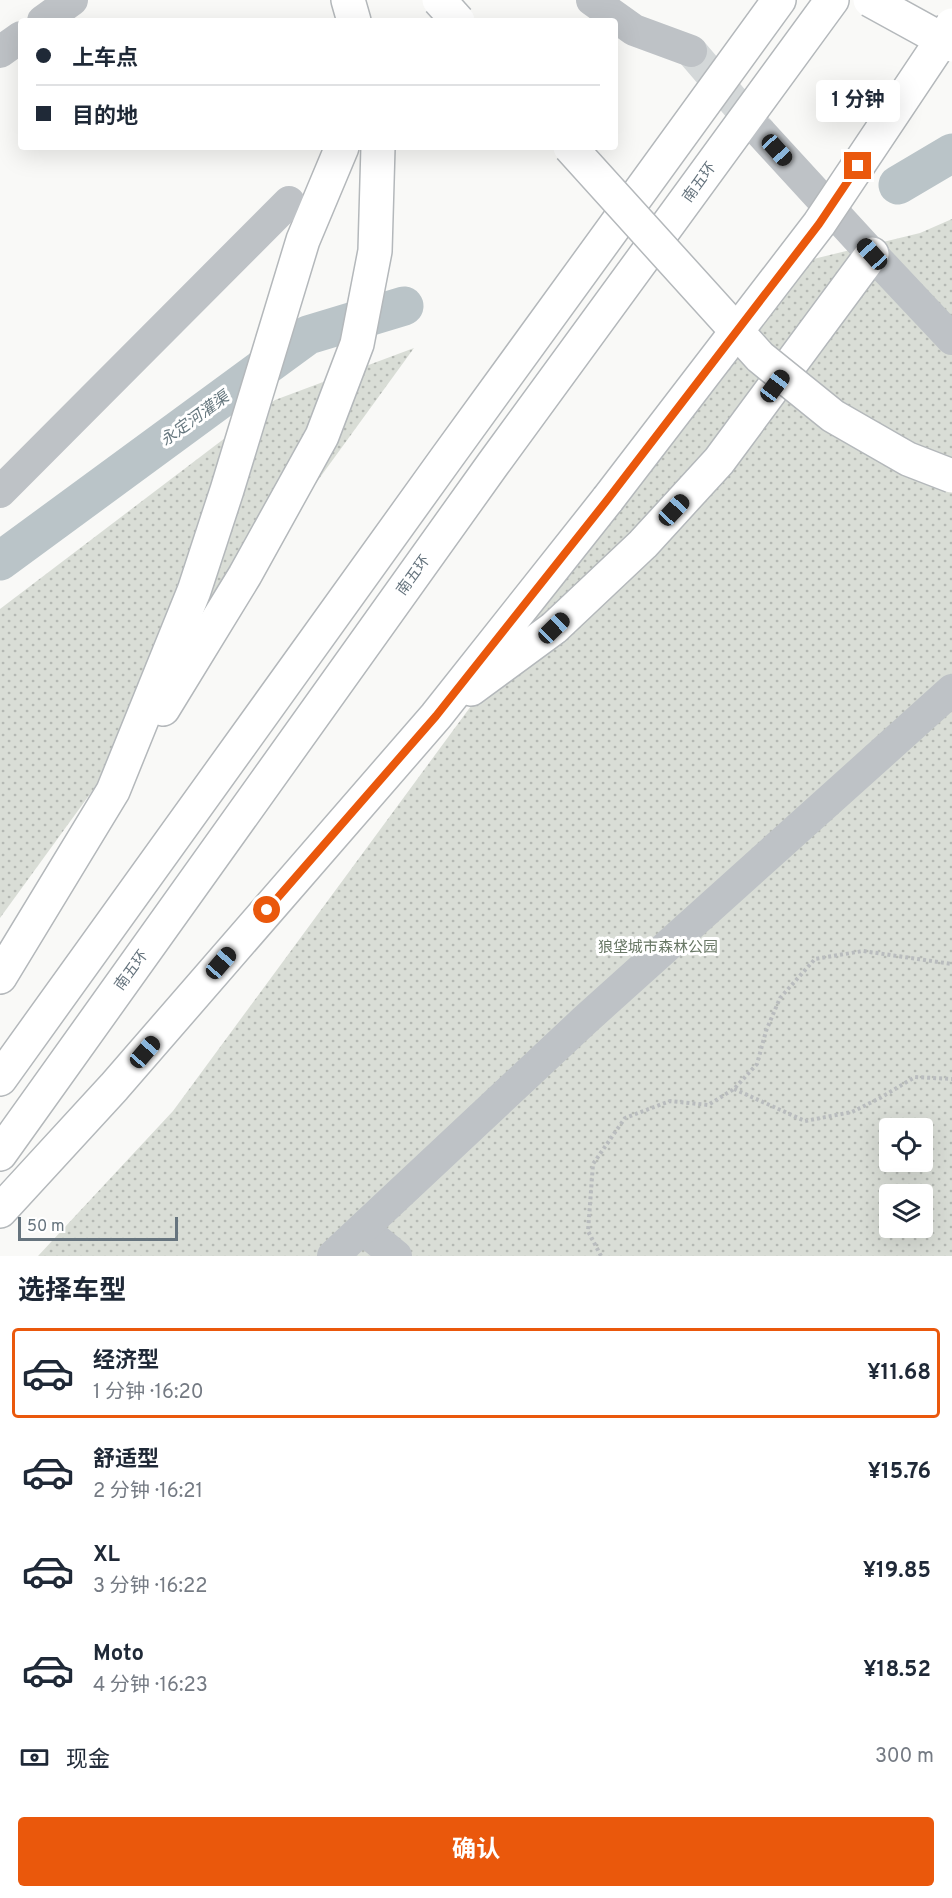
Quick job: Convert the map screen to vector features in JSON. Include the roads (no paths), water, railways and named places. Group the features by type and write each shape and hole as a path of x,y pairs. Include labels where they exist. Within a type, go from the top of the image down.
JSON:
{"highway":[{"path":"348,0 353,18"},
{"path":"439,0 455,18"},
{"path":"434,18 449,0"},
{"path":"0,1079 444,460 779,0"},
{"name":"南五环","path":"0,1154 493,464 832,0"},
{"path":"870,0 952,45"},
{"path":"0,1211 114,1087 436,716 608,499 819,224 952,25"},
{"path":"0,977 245,575 322,436 357,344 375,251 378,150"},
{"path":"573,150 760,357 833,416 908,459 952,476"},
{"path":"112,791 189,604 227,490 303,240 336,161"},
{"path":"436,716 554,628 643,544 719,461 872,254"}],"street":[{"path":"47,18 72,0"},
{"path":"591,0 617,18"},
{"path":"618,19 634,30 691,51"},
{"path":"0,52 18,39"},
{"path":"761,133 952,339"},
{"path":"2,486 289,202"},
{"path":"333,1256 585,1020 952,690"},
{"path":"363,1229 396,1256"}],"waterway":[{"name":"永定河灌渠","path":"898,185 952,153"},
{"name":"永定河灌渠","path":"0,561 308,335 404,306"}],"tunnel":[{"path":"691,51 761,133"}],"park label":[{"name":"狼垡城市森林公园","path":"658,947"}]}
